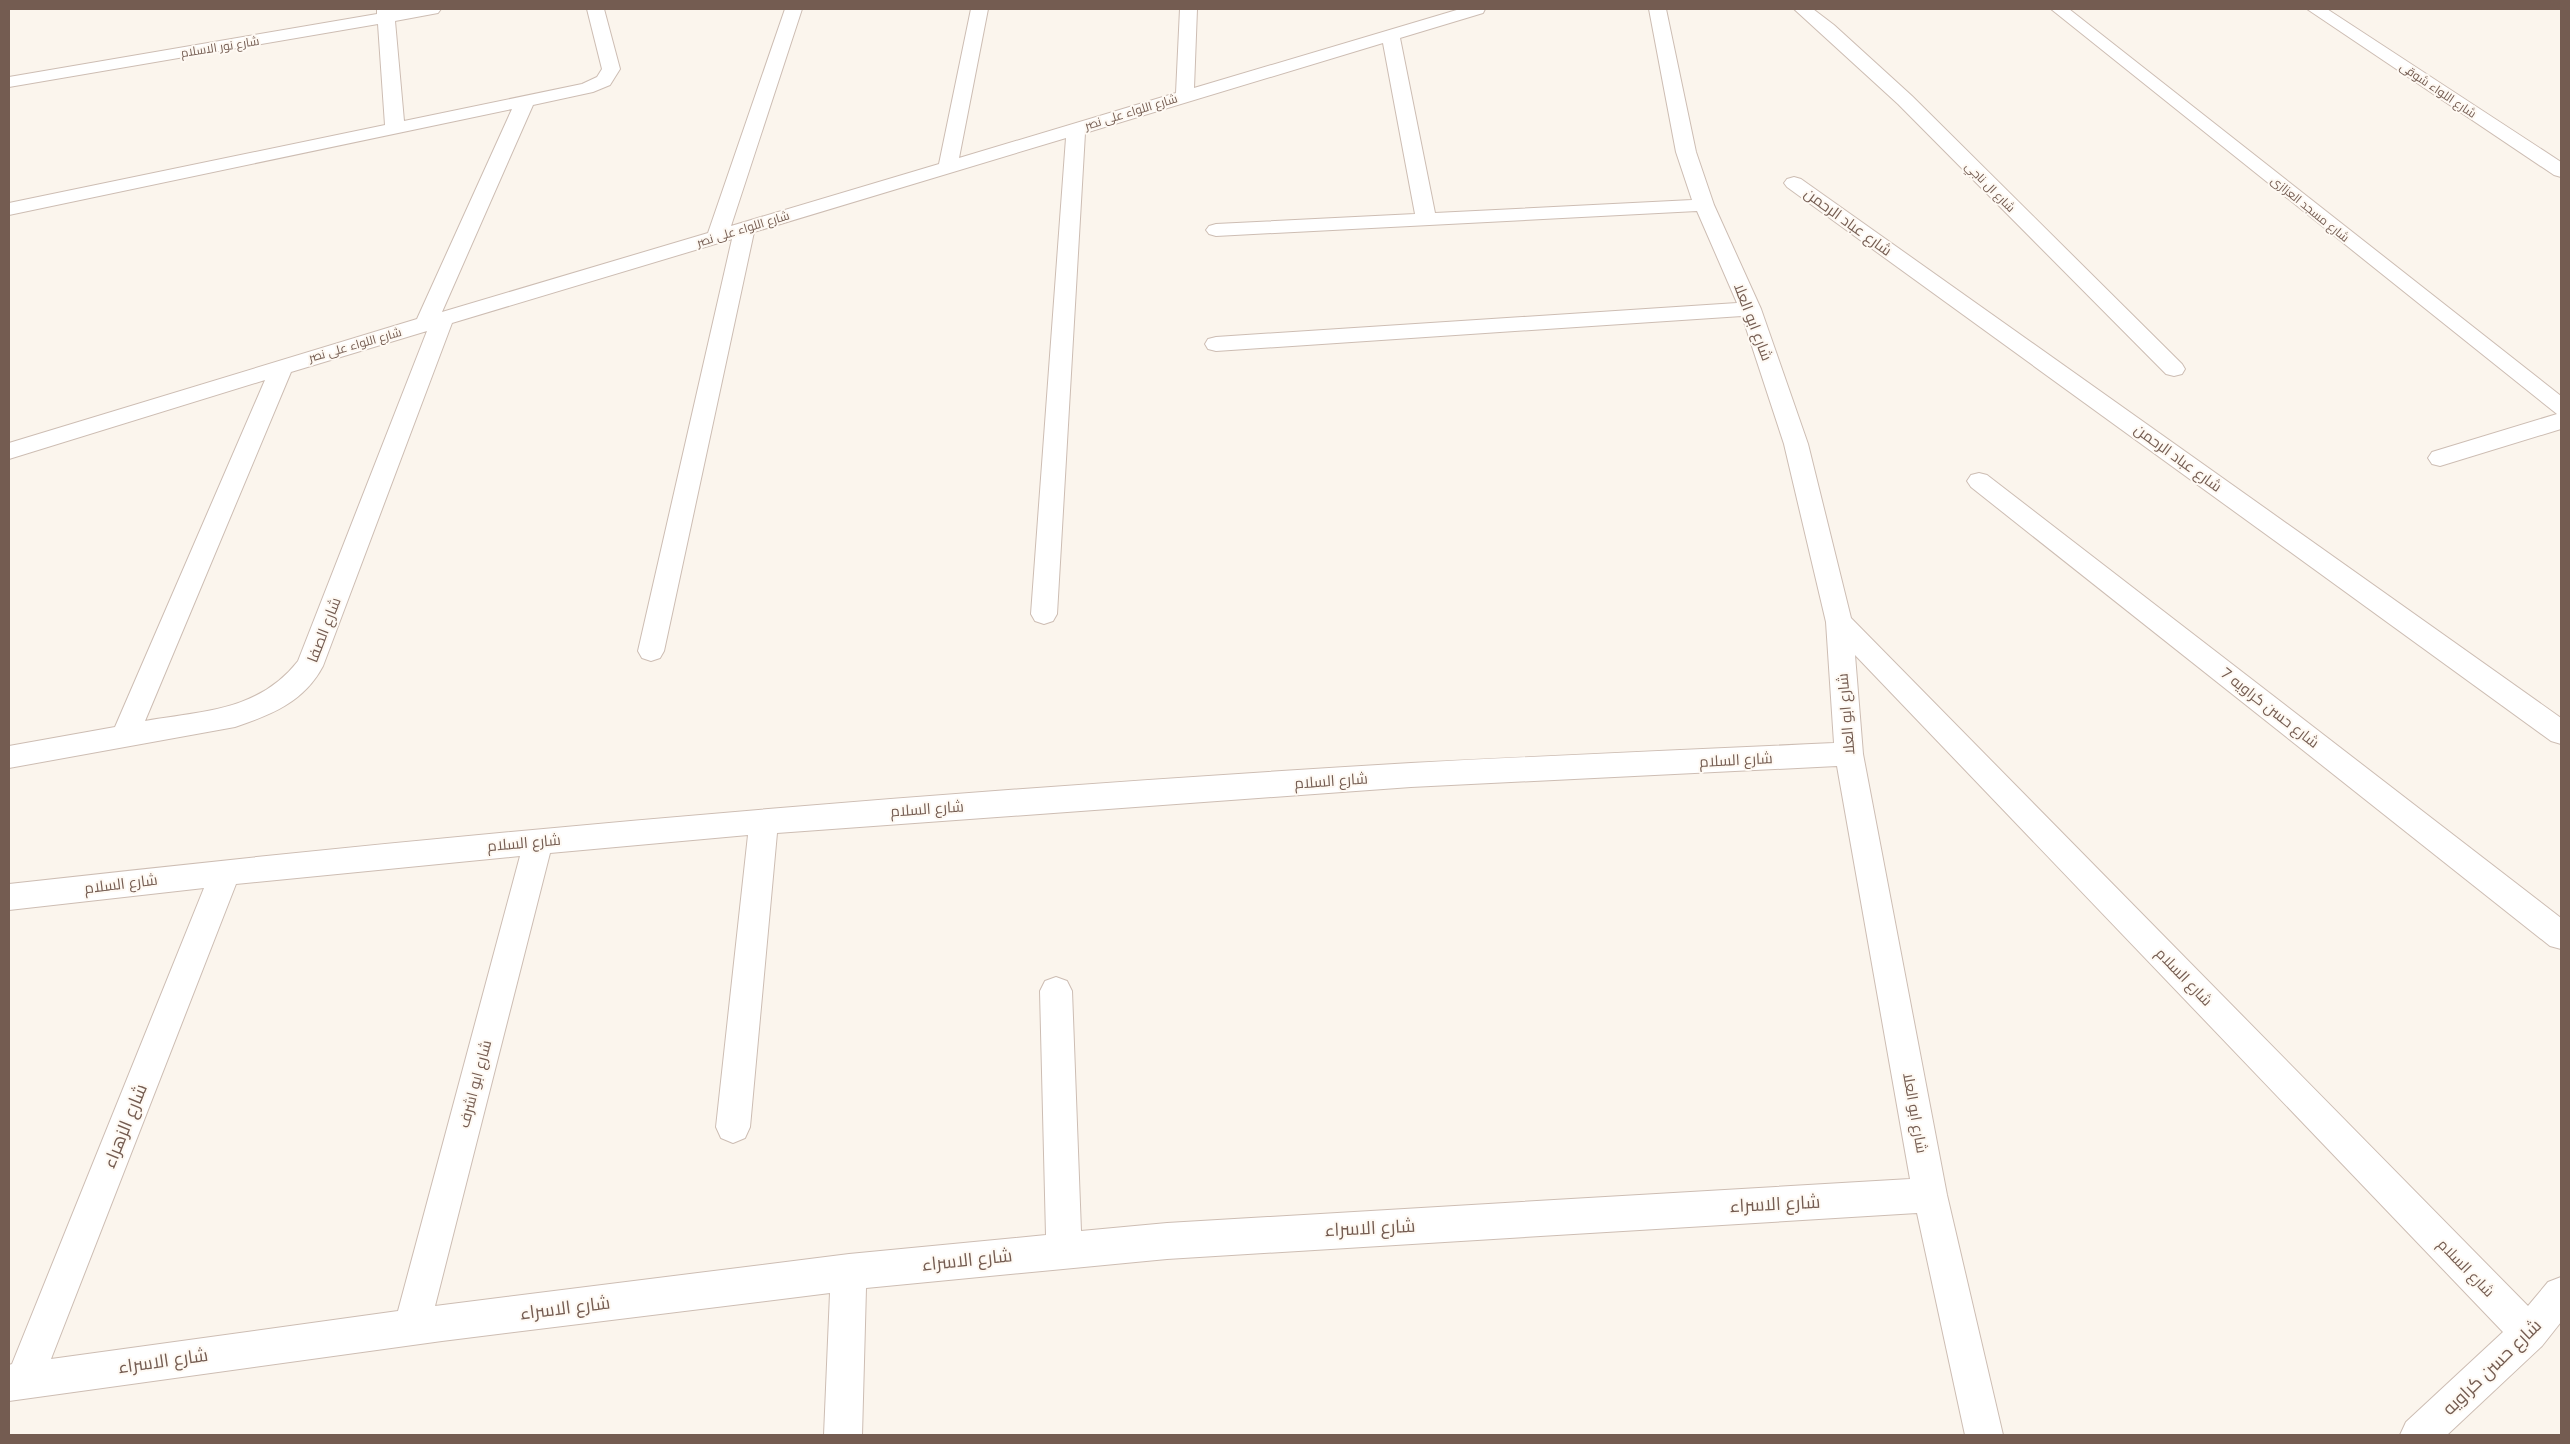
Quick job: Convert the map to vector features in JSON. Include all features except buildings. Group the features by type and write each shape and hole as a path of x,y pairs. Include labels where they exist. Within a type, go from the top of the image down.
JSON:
{"street":[{"name":"شارع نور الاسلام","path":"9,82 89,66 218,48 385,13 432,9"},
{"path":"9,209 588,88 604,81 611,69 595,9"},
{"path":"717,237 793,9"},
{"path":"948,167 979,9"},
{"path":"1185,96 1188,9"},
{"name":"شارع اللواء على نصر","path":"9,451 282,366 1391,36 1417,18 1477,9"},
{"name":"شارع ابو العلا","path":"1658,9 1686,152 1704,204 1750,309 1796,444 1839,622 1849,754 1930,1195 1984,1435"},
{"name":"شارع ال ناجي","path":"1802,9 1828,29 1905,100 2174,369"},
{"name":"شارع مسجد العزازى","path":"2059,9 2561,408"},
{"name":"شارع اللواء شوقى","path":"2316,9 2561,172"},
{"path":"385,13 395,128"},
{"path":"1391,36 1426,219"},
{"name":"شارع الصفا","path":"9,757 235,716 267,706 294,688 310,666 434,322 525,101"},
{"path":"1044,614 1076,129"},
{"name":"شارع عباد الرحمن","path":"1794,183 2561,733"},
{"path":"1216,230 1704,204"},
{"path":"651,651 745,228"},
{"path":"1216,344 1750,309"},
{"path":"125,736 282,366"},
{"path":"2440,458 2561,421"},
{"name":"شارع حسن كراويه 7","path":"1979,481 2561,936"},
{"name":"شارع السلام","path":"1839,622 2529,1333"},
{"name":"شارع السلام","path":"9,897 226,871 764,820 1352,779 1849,754"},
{"path":"733,1127 764,820"},
{"name":"شارع ابو اشرف","path":"412,1326 538,842"},
{"name":"شارع الزهراء","path":"16,1382 226,871"},
{"path":"1056,991 1064,1250"},
{"name":"شارع الاسراء","path":"16,1382 412,1326 849,1272 1064,1250 1167,1241 1930,1195"},
{"path":"843,1435 849,1272"},
{"name":"شارع حسن كراويه","path":"2419,1435 2464,1396 2529,1333 2561,1295"}]}
